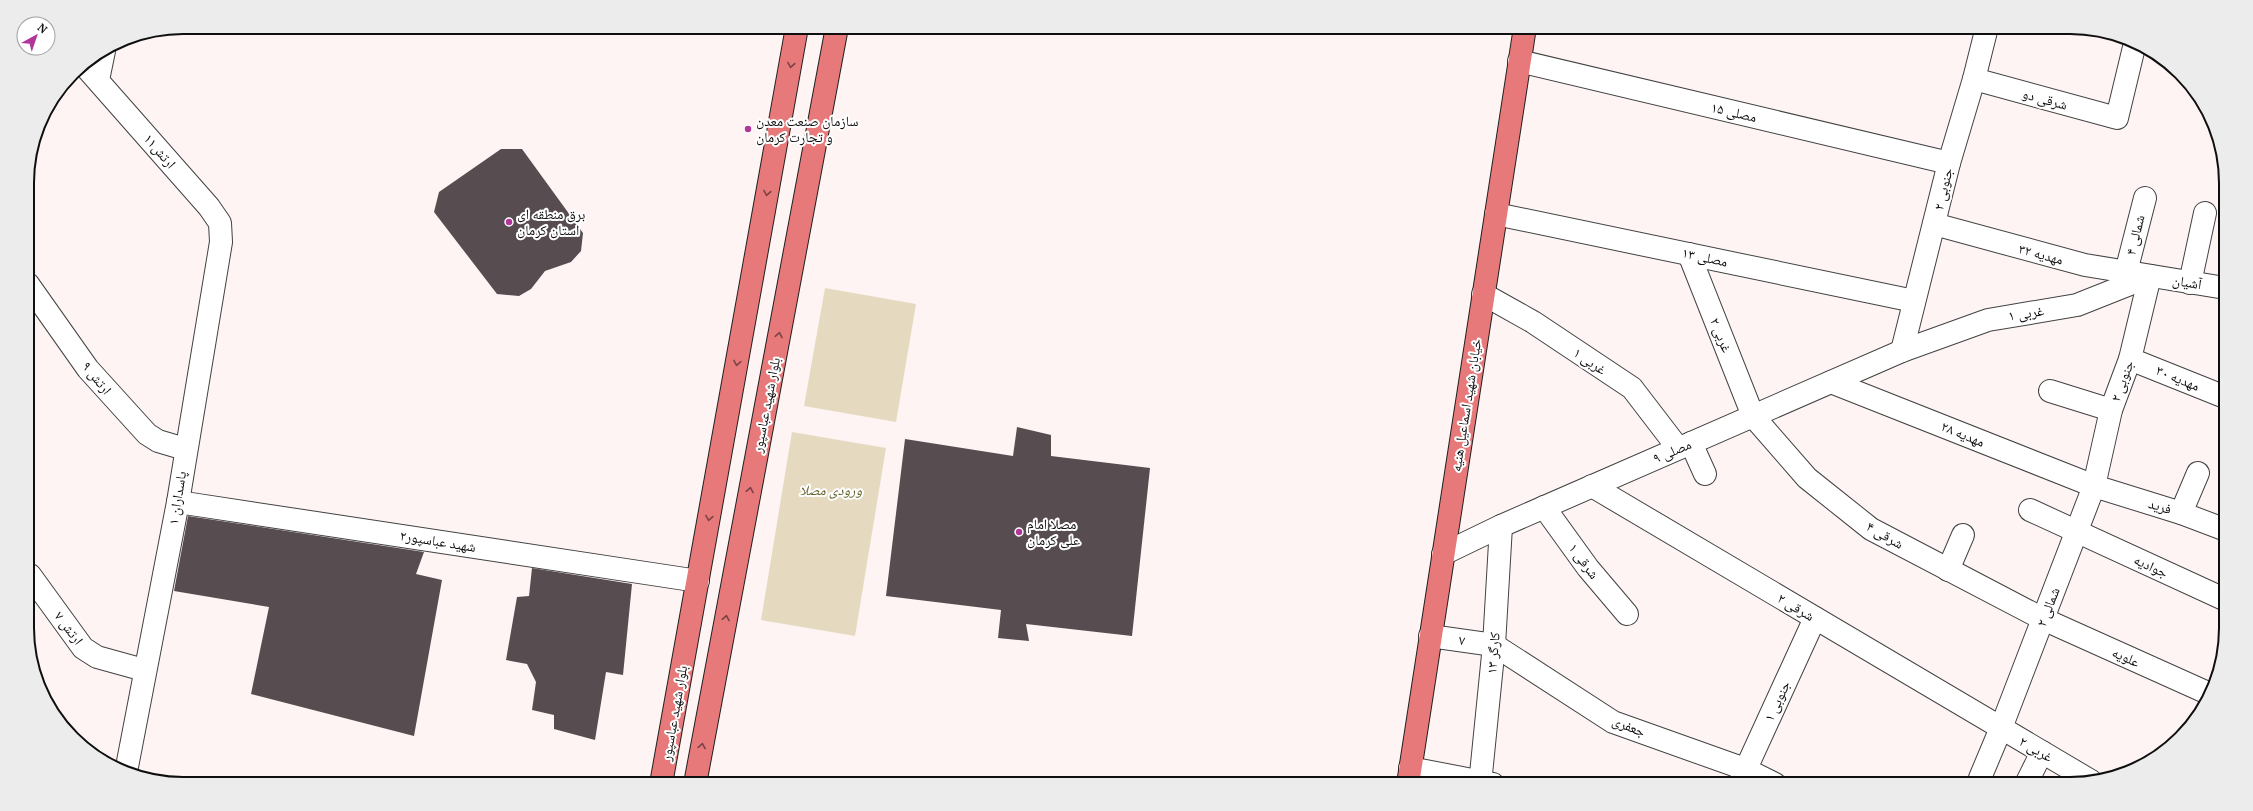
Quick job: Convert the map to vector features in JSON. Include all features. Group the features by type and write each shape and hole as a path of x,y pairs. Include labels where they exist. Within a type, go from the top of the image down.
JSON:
{"main road":[{"name":"بلوار شهید عباسپور","path":"662,777 796,34"},
{"name":"بلوار شهید عباسپور","path":"696,777 836,34"},
{"name":"خیابان شهید اسماعیل هنیه","path":"1409,776 1524,34"},
{"path":"682,668 715,675"}],"street":[{"name":"جنوبی ۲","path":"1902,351 1949,163 1974,79 1985,34"},
{"name":"شرقی دو","path":"1974,79 2117,118 2134,48"},
{"path":"98,80 103,57"},
{"name":"مصلی ۱۵","path":"1519,61 1949,163"},
{"name":"ارتش۱۱","path":"88,69 209,207 220,223"},
{"name":"شمالی ۴","path":"2126,272 2145,198"},
{"path":"2190,283 2205,213"},
{"name":"مصلی ۱۳","path":"1496,214 1914,301"},
{"name":"پاسداران ۱","path":"127,766 144,670 178,502 185,449 221,242 220,223"},
{"name":"مهدیه ۳۲","path":"1934,224 2085,265 2150,276"},
{"name":"۲ غربی","path":"1689,254 1753,416"},
{"name":"آشیان","path":"2150,276 2219,287"},
{"name":"۱ غربی","path":"1902,351 1988,320 2077,305 2150,276"},
{"name":"۲ جنوبی","path":"2094,486 2111,410 2130,359 2150,276"},
{"name":"ارتش ۹","path":"34,292 88,369 144,431 158,441 185,449"},
{"name":"۱ غربی","path":"1484,294 1532,322 1632,388 1685,446 1705,474"},
{"name":"مصلی ۹","path":"1443,554 1501,526 1902,351"},
{"name":"مهدیه ۳۰","path":"2130,359 2219,395"},
{"name":"مهدیه ۲۸","path":"1831,382 2094,486"},
{"path":"2050,391 2111,410"},
{"name":"۴ شرقی","path":"1753,416 1807,478 1865,524 1948,570 2043,619"},
{"path":"2180,513 2198,473"},
{"name":"۲ شرقی","path":"1592,486 2001,728"},
{"name":"فرید","path":"2094,486 2180,513 2219,527"},
{"name":"۲ شمالی","path":"1980,777 2001,728 2094,486"},
{"name":"شهید عباسپور۲","path":"178,502 698,581"},
{"name":"۱ شرقی","path":"1544,507 1588,568 1627,614"},
{"name":"جوادیه","path":"2030,510 2219,597"},
{"name":"کارگر ۱۳","path":"1485,777 1501,526"},
{"path":"1948,570 1963,535"},
{"name":"ارتش ۷","path":"34,580 84,648 97,657 144,670"},
{"name":"۱ جنوبی","path":"1742,776 1816,618"},
{"name":"علویه","path":"2043,619 2205,692"},
{"name":"۷","path":"1430,636 1494,645"},
{"name":"جعفری","path":"1494,645 1614,722 1742,776"},
{"name":"۲ غربی","path":"2001,728 2082,777"},
{"path":"2030,777 2042,752"},
{"path":"1409,776 1420,777"}],"green space":[{"path":"825,288 916,304 896,422 804,406"},
{"name":"ورودی مصلا","path":"792,432 886,448 855,636 761,620"}],"building":[{"name":"برق منطقه ای استان کرمان","path":"501,149 522,149 583,233 581,251 571,262 545,271 531,289 519,296 497,294 434,212 439,192"},
{"name":"مصلا امام علی کرمان","path":"1017,427 1051,435 1051,456 1150,468 1132,636 1026,624 1029,641 998,638 1001,610 886,596 905,439 1013,456"},
{"path":"188,516 424,552 416,574 442,580 414,736 251,694 269,607 174,591"},
{"path":"532,568 632,584 623,675 606,672 595,740 554,729 554,715 532,710 536,682 527,664 506,660 517,597 529,596"}],"place":[{"name":"سازمان صنعت معدن و تجارت کرمان","path":"748,129"},
{"name":"برق منطقه ای استان کرمان","path":"509,222"},
{"name":"مصلا امام علی کرمان","path":"1019,532"}]}
